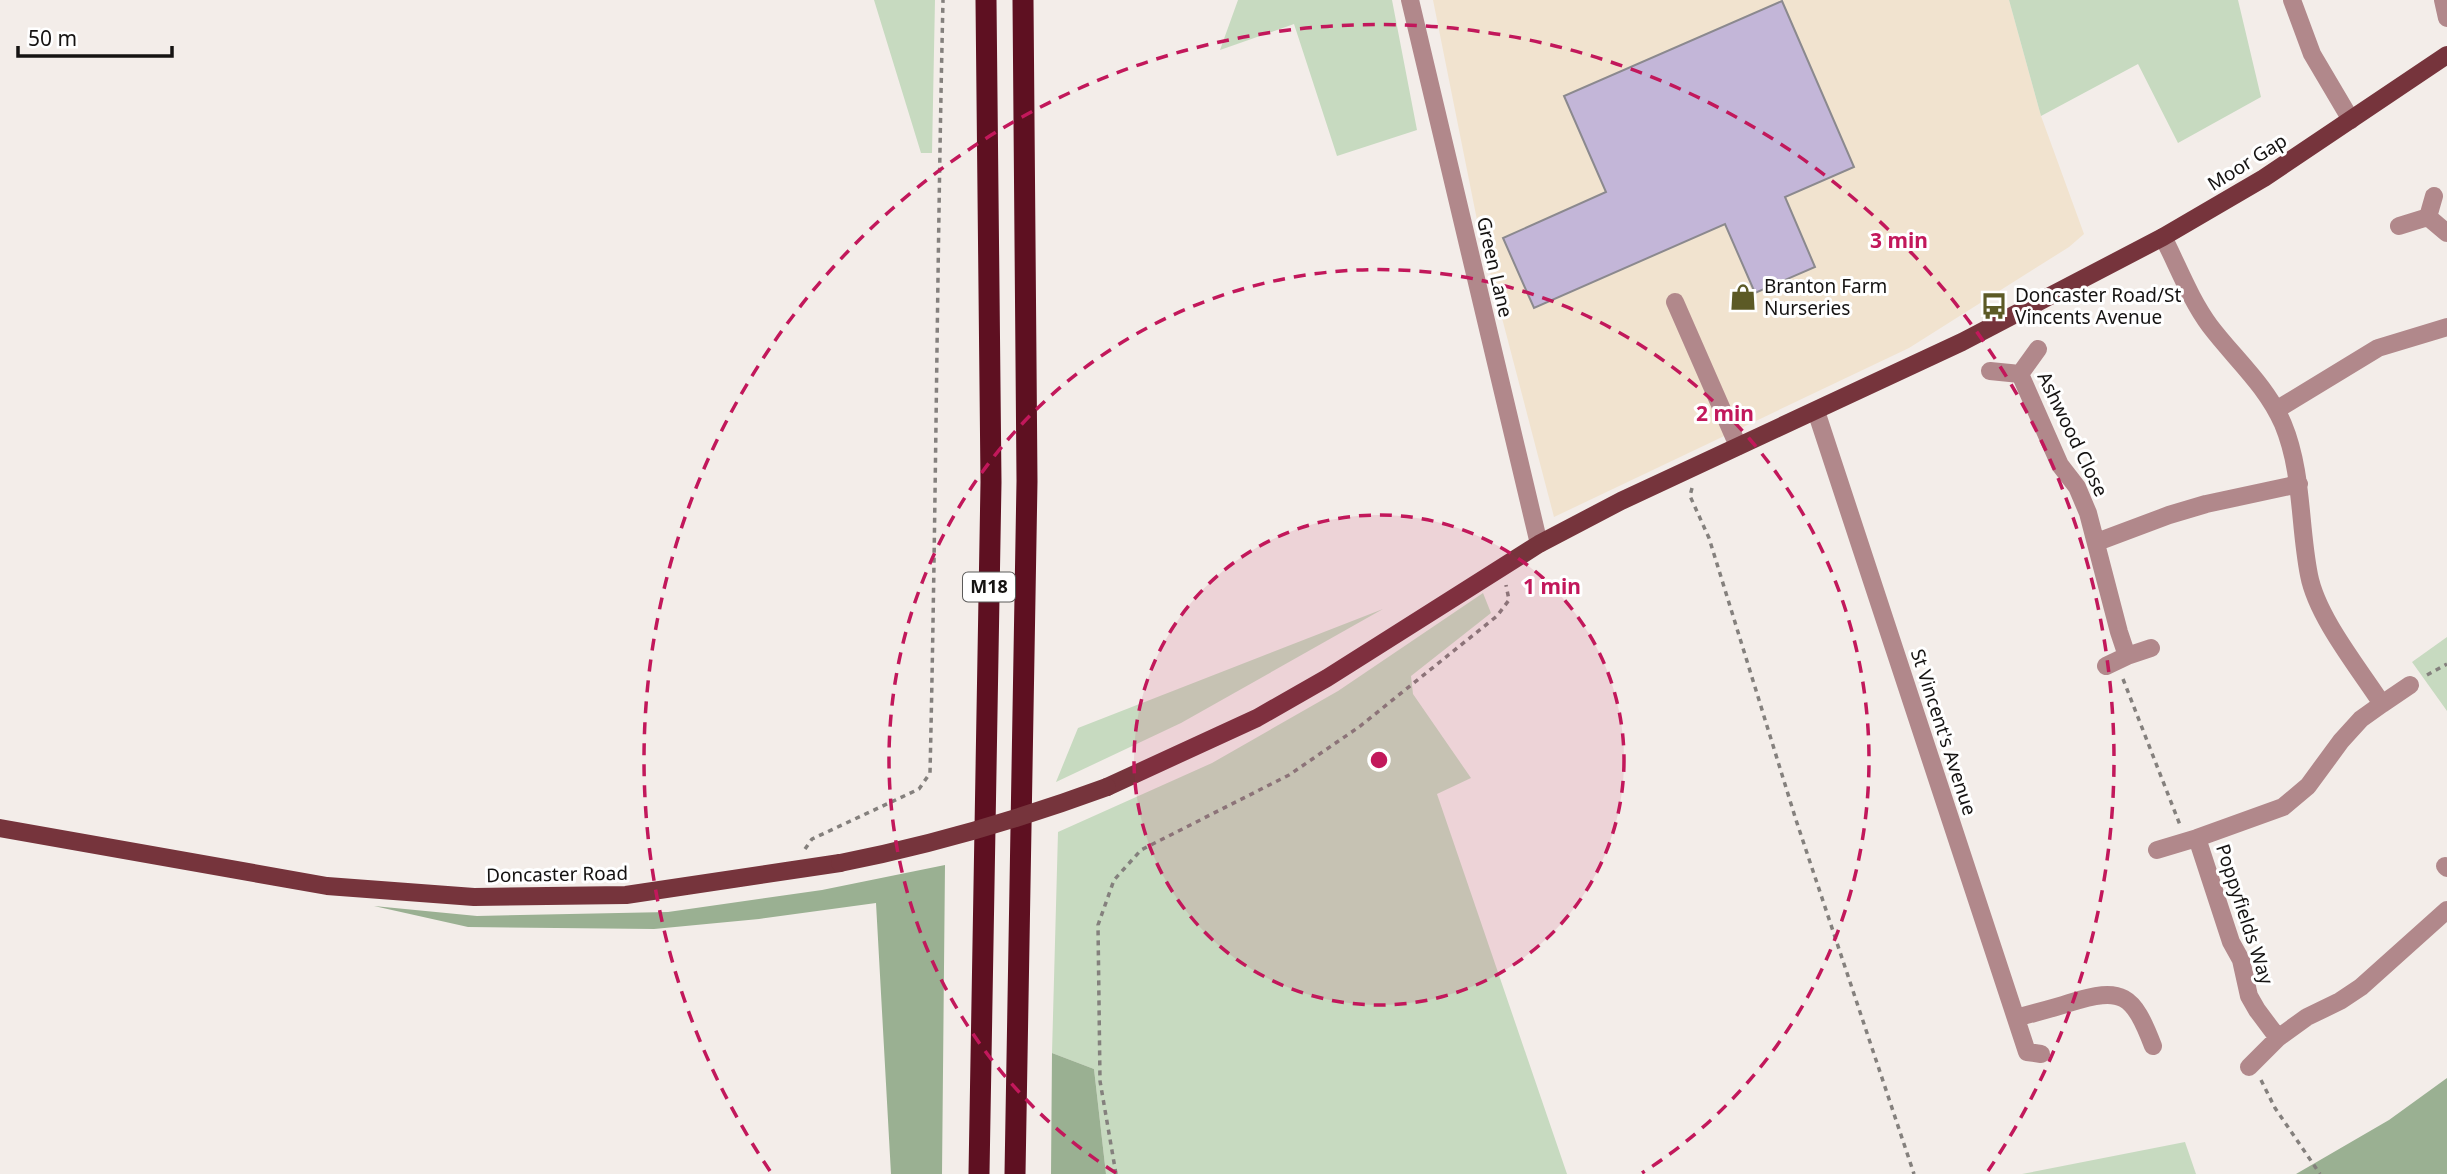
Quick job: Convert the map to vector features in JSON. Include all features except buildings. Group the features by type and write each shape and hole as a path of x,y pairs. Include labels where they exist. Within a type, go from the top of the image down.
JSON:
{"highway":[{"name":"M18","path":"979,1174 991,482 986,0"},
{"name":"M18","path":"1015,1174 1027,481 1023,0"}],"main road":[{"name":"Moor Gap","path":"1539,544 1620,501 1962,342 2163,237 2264,178 2447,55"},
{"name":"Doncaster Road","path":"0,828 327,886 474,897 626,895 840,863 897,852 974,832 1040,812 1107,787 1258,718 1327,678 1539,544"}],"street":[{"name":"Green Lane","path":"1410,0 1539,544"},
{"path":"2292,0 2312,54 2351,120"},
{"path":"2443,0 2447,18"},
{"path":"2428,217 2434,196"},
{"path":"2399,226 2428,217"},
{"path":"2428,217 2447,233"},
{"path":"2163,237 2210,327 2262,386 2276,410 2289,443 2299,484 2309,575 2315,595 2322,613 2382,704"},
{"path":"1675,302 1738,446"},
{"path":"2276,410 2378,348 2447,327"},
{"name":"Ashwood Close","path":"2038,349 2020,374 2060,465 2084,501 2119,632 2116,661"},
{"path":"1990,371 2020,374"},
{"name":"St Vincent's Avenue","path":"1816,411 2028,1056"},
{"path":"2097,542 2169,514 2299,484"},
{"path":"2116,661 2151,648"},
{"name":"Poppyfields Way","path":"2278,1038 2249,996 2241,960 2231,942 2192,840 2283,807 2308,786 2361,719 2410,685"},
{"path":"2157,850 2192,840"},
{"path":"2251,1065 2278,1038 2307,1017 2361,988 2447,910"},
{"path":"2016,1018 2093,995 2119,995 2132,1005 2143,1020 2153,1046"}],"path":[{"path":"806,868 804,850 812,839 919,789 930,773 943,0"},
{"path":"1692,485 1690,496 1709,538 1796,820 1914,1174"},
{"path":"1116,1174 1100,1081 1098,926 1114,880 1142,850 1289,775 1359,727 1497,616 1509,600 1503,566"},
{"path":"2116,661 2192,840"},
{"path":"2410,685 2447,664"},
{"path":"2251,1065 2275,1108 2319,1174"}],"shaded area":[{"name":"Branton Farm Nurseries","path":"1433,0 2009,0 2041,116 2084,234 2069,247 1909,348 1554,517 1479,230"}],"green space":[{"path":"874,0 935,0 932,153 921,153"},
{"path":"1238,0 1392,0 1417,130 1337,156 1294,24 1220,50"},
{"path":"2009,0 2238,0 2261,97 2178,143 2138,64 2041,116"},
{"path":"1483,593 1491,613 1411,676 1413,694 1471,778 1437,794 1567,1174 1106,1174 1094,1069 1052,1053 1058,832 1212,763 1338,691"},
{"path":"1383,609 1181,723 1056,782 1078,728"},
{"path":"2447,637 2447,711 2412,662"},
{"path":"945,865 942,1174 891,1174 876,903 759,919 654,929 468,927 374,906 477,916 668,912 822,890"},
{"path":"1052,1053 1094,1069 1106,1174 1051,1174"},
{"path":"2447,1078 2447,1174 2296,1174 2389,1120"},
{"path":"2185,1142 2196,1174 2022,1174"}],"place":[{"name":"Branton Farm Nurseries","path":"1743,297"},
{"name":"Doncaster Road/St Vincents Avenue","path":"1994,306"}]}
